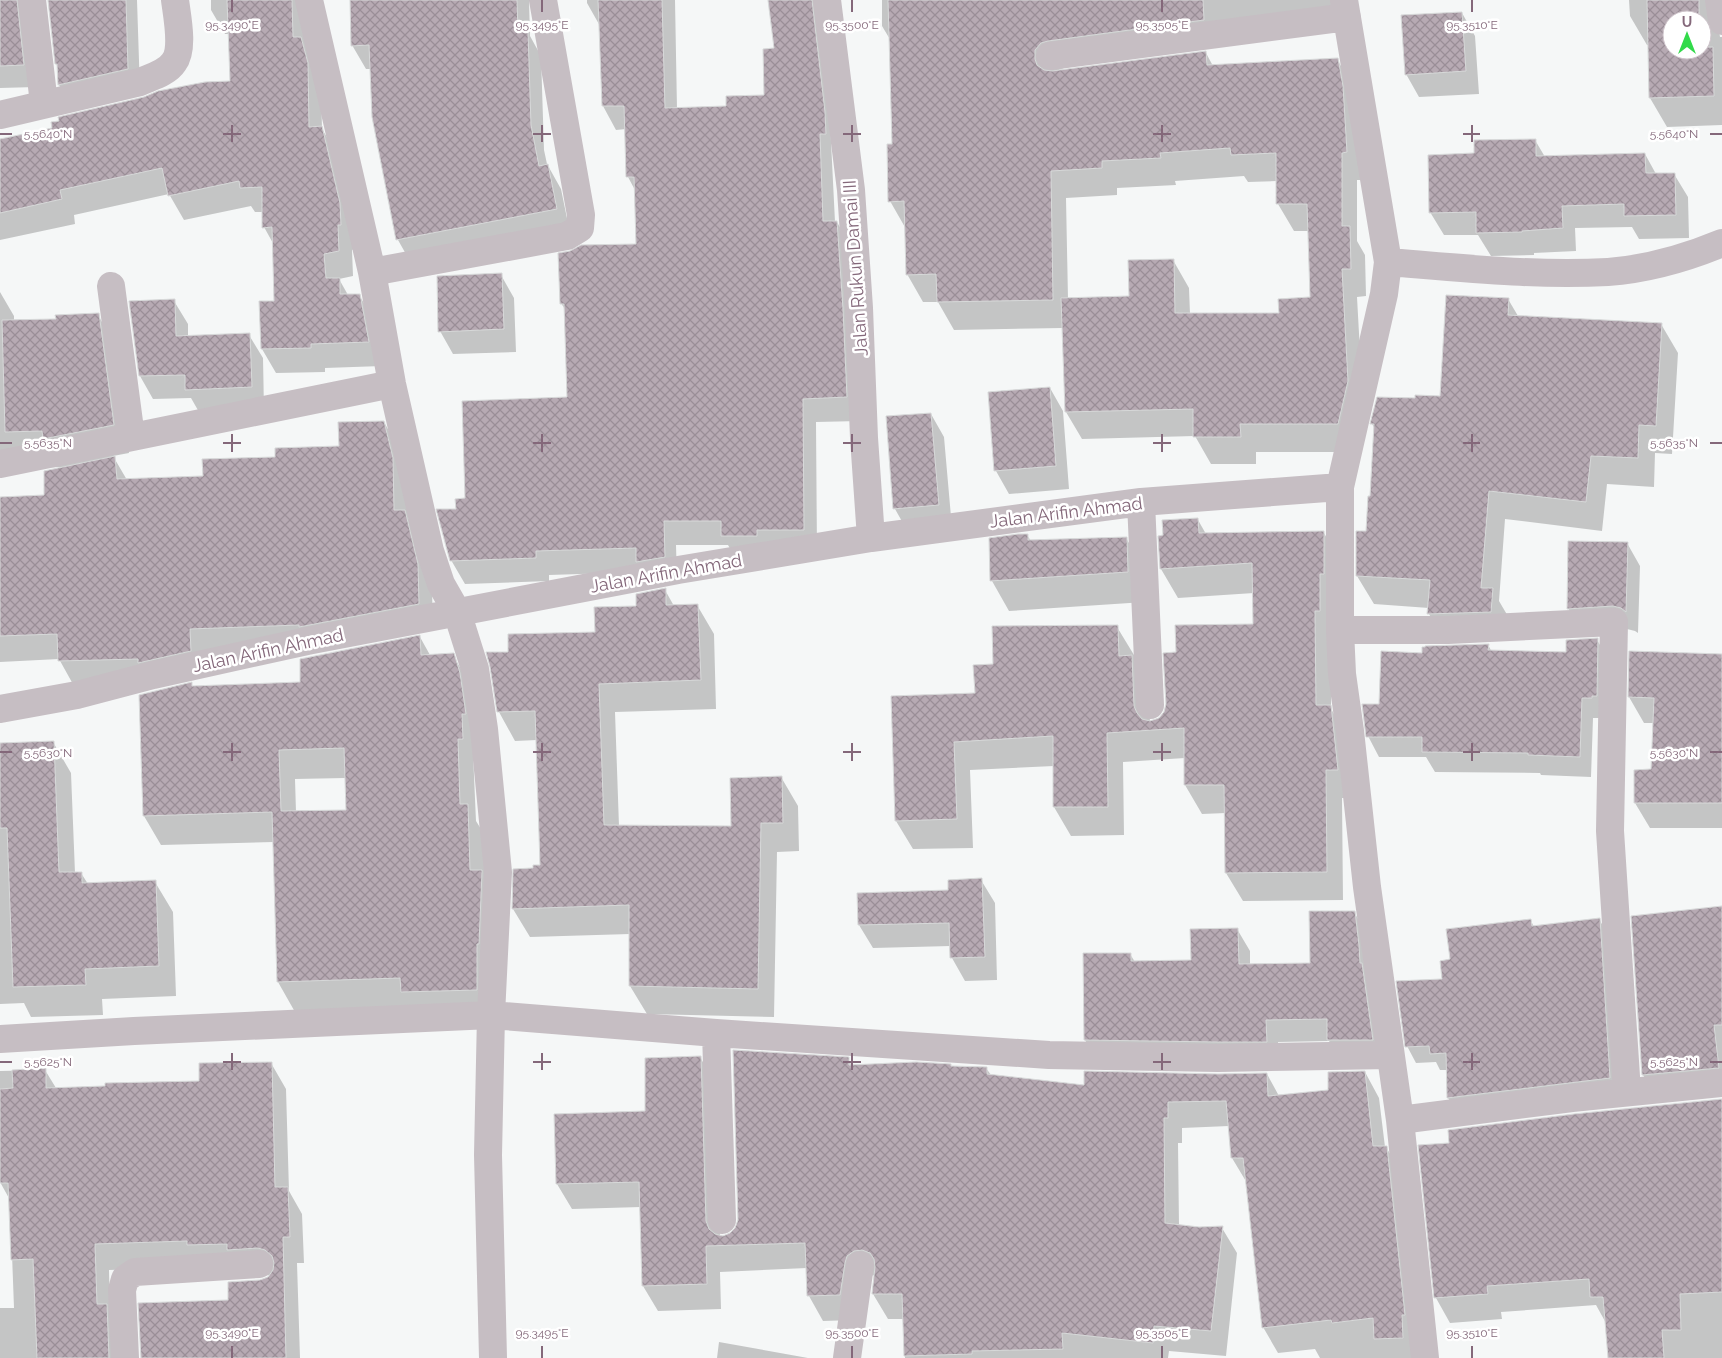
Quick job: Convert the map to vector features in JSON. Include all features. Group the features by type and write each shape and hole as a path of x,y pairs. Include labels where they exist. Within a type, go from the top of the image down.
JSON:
{"street":[{"path":"32,0 44,104"},
{"path":"0,114 140,82 162,72 175,62 180,39 175,0"},
{"path":"309,0 372,272 392,384 430,551 441,584 457,612 475,669 484,729 498,872 491,1014 488,1155 492,1358"},
{"path":"372,272 567,236 580,228 581,215 543,0"},
{"name":"Jalan Rukun Damai III","path":"827,0 851,190 859,308 870,538"},
{"path":"1719,0 1722,21"},
{"path":"1050,56 1345,9 1388,262 1384,294 1340,488 1340,630 1342,674 1367,887 1400,1120 1426,1358"},
{"path":"1388,262 1538,272 1609,272 1663,263 1700,252 1722,242"},
{"path":"111,286 131,437"},
{"path":"0,464 392,384"},
{"name":"Jalan Arifin Ahmad","path":"0,709 77,695 153,675 307,641 678,570 870,538 1141,502 1340,488"},
{"path":"1141,502 1150,705"},
{"path":"1340,630 1448,630 1614,622 1610,831 1627,1092"},
{"path":"0,1039 144,1030 491,1014 716,1033 1049,1055 1218,1058 1390,1055"},
{"path":"716,1033 722,1220"},
{"path":"1400,1120 1627,1092 1722,1083"},
{"path":"125,1358 122,1290 126,1279 135,1272 259,1264"},
{"path":"847,1358 860,1265"}],"building":[{"path":"0,0 17,0 24,65 0,66"},
{"path":"48,0 126,0 128,69 58,85"},
{"path":"227,0 292,0 293,37 301,37 308,63 309,127 322,126 340,203 341,225 338,225 339,251 324,254 326,278 340,278 340,294 360,294 369,342 311,344 311,348 261,349 259,301 274,301 272,227 262,228 262,187 240,188 239,181 168,196 162,168 60,190 62,199 0,213 0,139 52,128 51,122 59,121 58,117 144,97 158,91 205,82 230,81"},
{"path":"350,0 517,0 518,31 528,31 531,125 539,166 548,164 557,209 396,240 372,117 369,45 351,46"},
{"path":"598,0 662,0 665,108 726,106 726,96 764,95 763,49 774,48 768,0 812,0 825,112 826,134 820,134 823,221 837,221 847,397 803,399 804,530 757,530 757,536 721,536 721,521 664,521 665,557 636,562 636,548 536,551 536,558 450,561 436,509 456,509 455,499 465,498 462,401 567,397 564,304 560,304 558,253 570,251 581,245 636,244 634,177 626,177 624,106 602,106"},
{"path":"888,0 1203,0 1204,20 1041,43 1035,50 1035,59 1037,65 1044,70 1052,71 1206,51 1207,65 1338,58 1343,86 1347,152 1342,153 1342,226 1350,226 1351,269 1342,269 1348,381 1338,424 1240,424 1241,437 1193,437 1193,409 1065,412 1061,298 1129,296 1128,260 1174,259 1175,313 1279,313 1278,299 1310,297 1307,204 1276,204 1276,153 1231,155 1230,148 1160,153 1161,158 1102,161 1102,168 1051,171 1053,300 937,302 936,274 906,275 904,201 888,202 887,144 892,144"},
{"path":"1647,0 1699,0 1699,10 1662,10 1662,60 1712,60 1713,47 1714,96 1649,98"},
{"path":"1462,12 1466,71 1405,75 1401,15"},
{"path":"1536,139 1536,156 1645,153 1646,173 1675,173 1676,215 1624,216 1624,204 1562,206 1563,228 1522,232 1476,233 1476,212 1429,213 1428,155 1474,153 1474,140"},
{"path":"502,273 504,329 438,332 437,276"},
{"path":"1446,295 1509,298 1508,315 1662,323 1656,426 1639,425 1638,458 1591,456 1586,502 1489,491 1481,588 1493,588 1491,612 1427,614 1430,580 1356,576 1356,531 1366,531 1374,424 1370,424 1377,397 1415,398 1415,395 1440,396"},
{"path":"175,299 176,336 250,333 252,387 185,390 185,375 139,376 129,301"},
{"path":"99,313 114,425 43,439 42,431 5,432 2,320 56,319 55,315"},
{"path":"1050,387 1056,466 994,471 988,392"},
{"path":"931,413 939,505 893,509 886,416"},
{"path":"384,421 393,458 394,510 405,510 418,564 419,604 299,627 299,625 190,629 191,651 138,663 138,659 58,661 57,634 0,636 0,497 44,495 44,471 115,456 117,479 203,476 202,459 275,457 275,448 339,446 338,422"},
{"path":"1198,518 1199,533 1324,531 1324,574 1320,574 1320,611 1315,611 1316,705 1331,705 1338,770 1326,770 1327,872 1225,873 1224,785 1184,785 1184,728 1107,733 1108,807 1053,807 1053,736 954,742 957,819 895,821 891,696 975,693 973,665 993,664 992,626 1118,625 1119,656 1132,655 1134,706 1142,719 1150,721 1159,718 1164,712 1166,704 1163,653 1176,652 1175,625 1253,624 1252,563 1160,569 1158,536 1163,535 1162,520"},
{"path":"1028,534 1028,540 1127,537 1128,572 990,581 989,538"},
{"path":"1568,541 1628,542 1626,612 1621,608 1613,606 1567,609"},
{"path":"666,588 666,605 698,604 701,680 599,684 604,825 731,826 730,778 782,776 783,823 761,823 758,989 629,986 629,905 512,909 513,869 533,868 533,865 540,865 535,711 497,712 486,652 508,652 508,634 595,632 594,607 636,606 636,594"},
{"path":"420,635 421,655 454,653 460,673 466,714 462,714 463,739 458,739 460,804 468,804 470,870 482,870 479,944 477,944 477,990 401,992 400,978 277,982 272,812 143,816 139,695 192,682 192,686 300,682 300,659","holes":["344,748 346,810 281,811 279,750"]},
{"path":"1598,638 1597,696 1582,698 1580,757 1528,755 1528,753 1422,752 1422,737 1366,737 1362,704 1379,704 1381,651 1422,653 1422,647 1425,646 1489,644 1488,650 1566,652 1566,640"},
{"path":"1629,651 1722,654 1722,803 1634,803 1634,770 1651,769 1654,698 1628,697"},
{"path":"54,741 59,872 82,872 82,883 156,880 159,966 85,969 86,985 13,987 7,828 0,828 0,743"},
{"path":"982,878 985,957 950,958 949,923 858,925 857,893 948,890 948,880"},
{"path":"1722,906 1722,1025 1714,1025 1719,1068 1642,1075 1631,916"},
{"path":"1309,911 1355,911 1360,963 1362,963 1373,1040 1327,1040 1327,1019 1266,1020 1267,1042 1084,1040 1083,953 1131,953 1131,961 1191,960 1190,929 1238,928 1239,964 1310,963"},
{"path":"1600,918 1610,1078 1447,1098 1446,1053 1430,1054 1429,1046 1405,1047 1396,981 1442,979 1440,961 1450,959 1446,929 1531,919 1532,926"},
{"path":"733,1050 849,1057 849,1065 916,1062 951,1064 951,1066 987,1067 987,1074 1084,1085 1084,1071 1218,1074 1267,1073 1268,1096 1328,1090 1328,1072 1365,1071 1373,1146 1387,1146 1405,1315 1402,1315 1403,1338 1374,1339 1373,1318 1332,1323 1331,1320 1262,1328 1243,1158 1231,1158 1226,1101 1168,1102 1168,1118 1164,1118 1165,1223 1199,1227 1223,1226 1211,1331 1154,1326 1153,1343 1062,1333 1063,1349 972,1351 972,1354 904,1356 902,1294 872,1294 875,1267 874,1259 870,1253 862,1250 854,1251 847,1256 840,1295 807,1296 805,1243 706,1246 707,1284 642,1286 639,1182 556,1184 554,1114 645,1111 645,1058 701,1056 706,1221 709,1229 715,1234 723,1236 735,1228 738,1220"},
{"path":"272,1062 275,1187 288,1187 290,1237 283,1237 286,1358 141,1358 138,1303 228,1300 228,1282 260,1280 268,1277 273,1270 272,1256 265,1250 258,1248 227,1250 227,1244 187,1245 187,1241 95,1244 97,1304 107,1304 109,1358 37,1358 33,1259 11,1260 8,1183 0,1183 0,1089 13,1088 12,1070 46,1068 46,1088 105,1086 105,1083 199,1081 199,1063"},
{"path":"1722,1099 1722,1292 1680,1294 1681,1330 1662,1330 1664,1358 1608,1358 1603,1297 1590,1297 1589,1279 1487,1286 1488,1294 1434,1298 1418,1145 1449,1143 1448,1130 1574,1114"}]}
